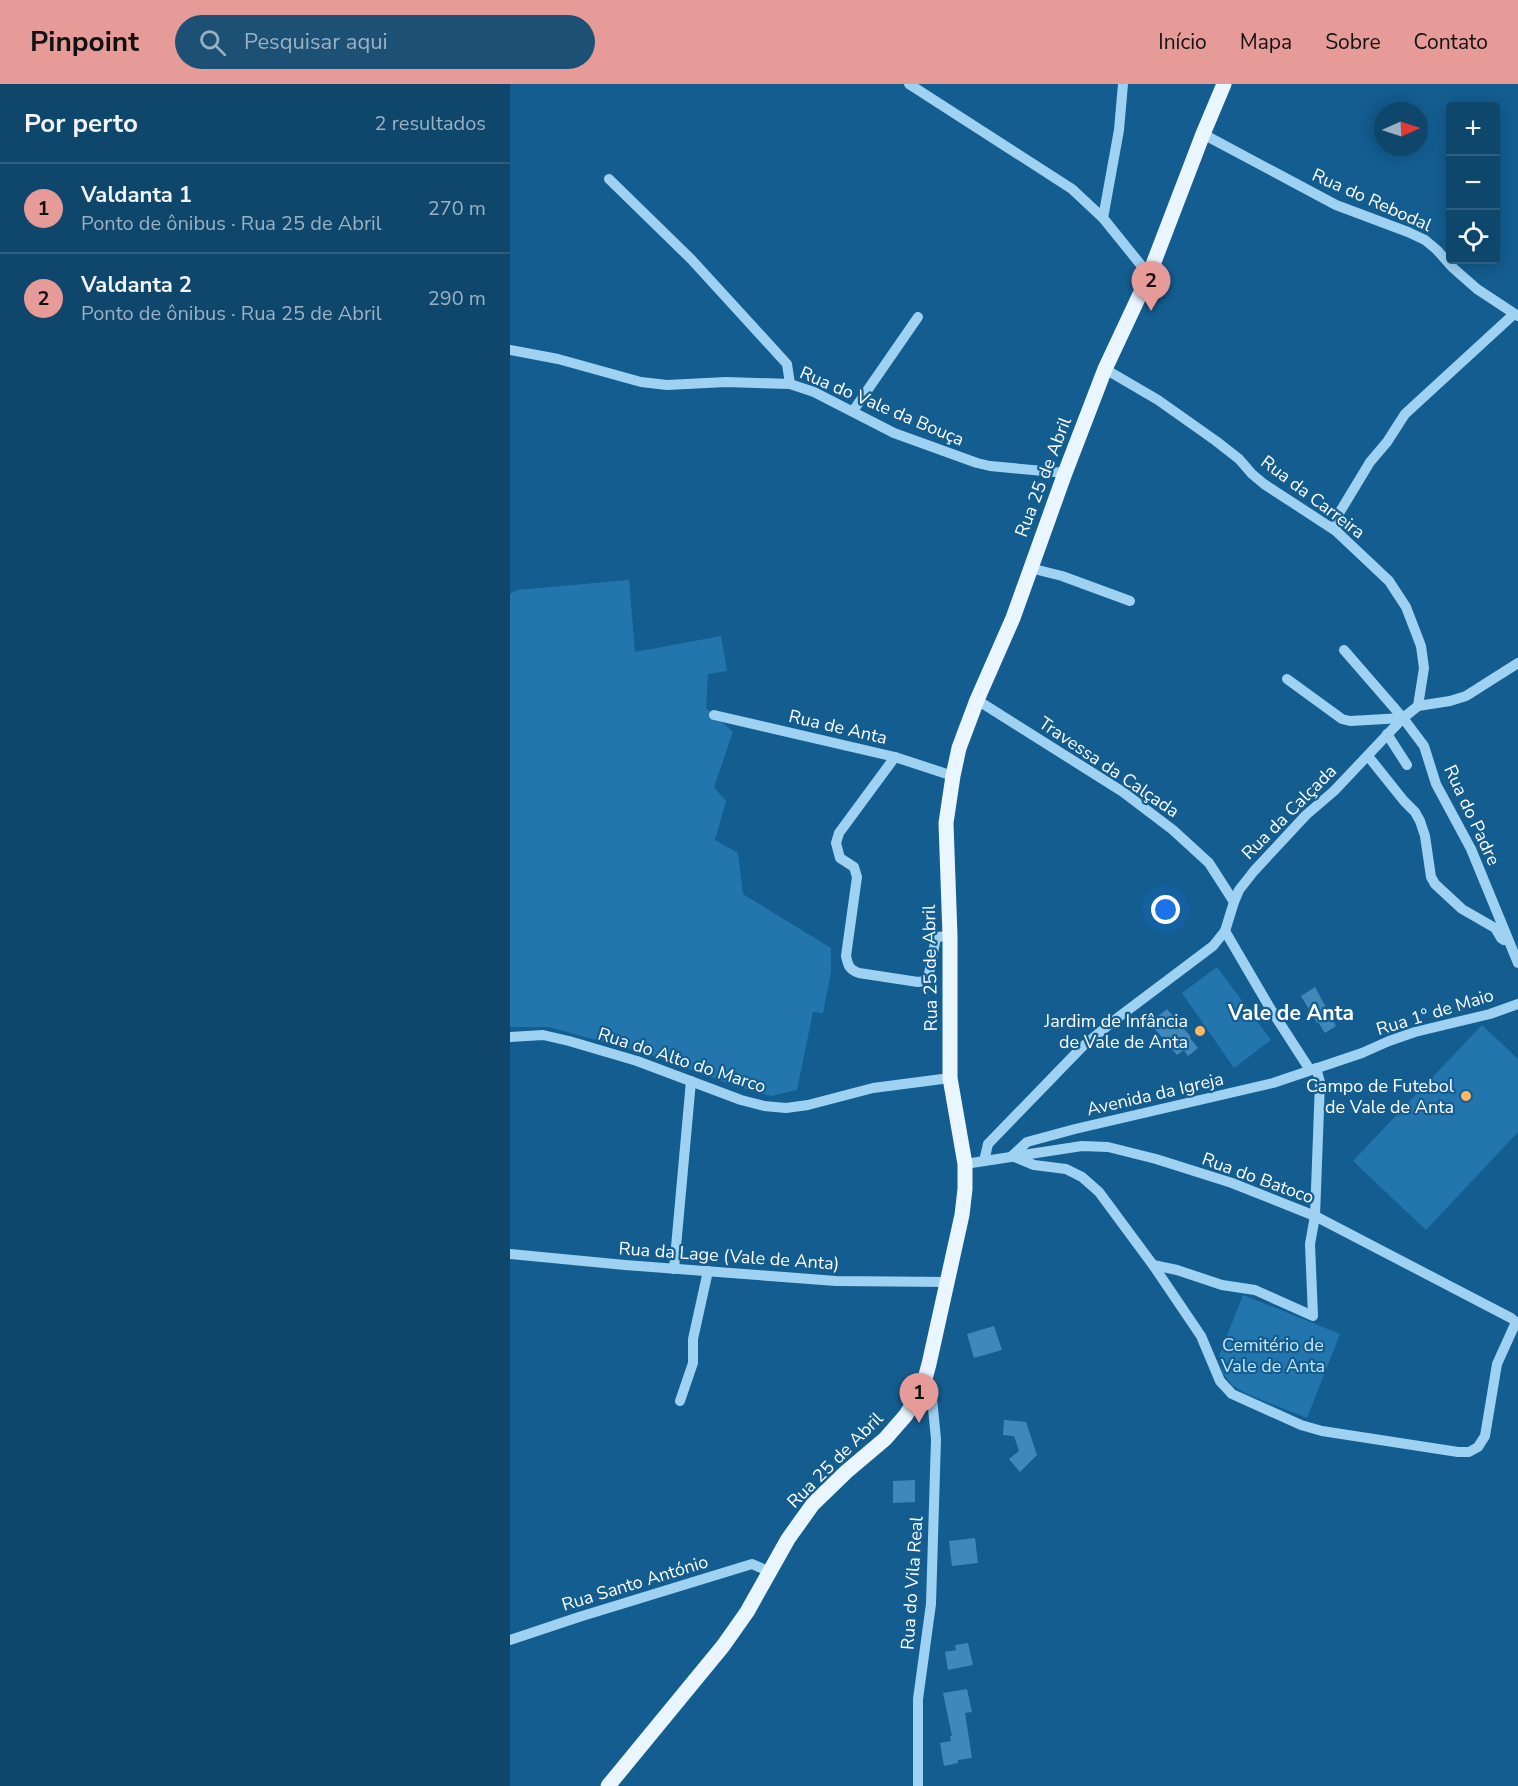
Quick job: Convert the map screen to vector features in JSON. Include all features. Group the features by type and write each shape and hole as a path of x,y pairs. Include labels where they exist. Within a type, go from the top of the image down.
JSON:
{"main road":[{"name":"Rua 25 de Abril","path":"608,1786 723,1646 747,1612 788,1539 813,1504 892,1431 906,1415 923,1386 962,1215 965,1189 965,1164 950,1077 950,936 946,823 952,776 959,748 977,700 1013,618 1105,369 1149,275 1224,84"}],"street":[{"path":"909,84 1072,189 1103,218 1149,275"},
{"path":"1103,218 1119,130 1123,84"},
{"name":"Rua do Rebodal","path":"1203,134 1336,205 1425,240 1477,289 1516,315"},
{"path":"609,179 692,259 787,364 790,384"},
{"path":"1336,531 1338,515 1370,462 1387,442 1405,414 1516,315"},
{"path":"853,411 918,316"},
{"name":"Rua do Vale da Bouça","path":"510,350 558,359 650,383 667,385 726,382 790,384 813,392 894,433 977,463 1065,473"},
{"name":"Rua da Carreira","path":"1105,369 1184,418 1239,459 1264,484 1336,531 1389,581 1407,607 1421,646 1424,668 1418,706"},
{"path":"1030,568 1062,576 1130,601"},
{"name":"Rua do Padre","path":"1344,650 1424,746 1436,784 1471,849 1518,963"},
{"path":"1418,706 1466,696 1518,663"},
{"path":"1287,679 1341,719 1350,721 1403,718"},
{"name":"Travessa da Calçada","path":"977,700 1123,792 1173,830 1209,863 1234,902"},
{"name":"Rua da Calçada","path":"984,1161 988,1144 1082,1047 1213,946 1226,930 1239,890 1254,871 1306,815 1334,791 1387,734 1418,706"},
{"name":"Rua de Anta","path":"714,715 895,757 952,776"},
{"path":"1387,734 1407,765"},
{"path":"1368,756 1420,821 1425,836 1431,877 1435,884 1462,909 1490,924 1501,938 1510,944"},
{"path":"895,757 839,833 836,843 840,858 854,867 856,877 846,956 848,965 852,971 859,973 918,982 925,981 929,974 936,937 950,936"},
{"path":"1153,1265 1177,1270 1222,1286 1255,1290 1313,1316 1310,1244 1314,1216 1320,1082 1270,1008 1226,930"},
{"name":"Rua 1º de Maio","path":"1313,1069 1415,1032 1490,1014 1518,1004"},
{"name":"Rua do Alto do Marco","path":"510,1037 543,1035 569,1041 637,1061 741,1100 764,1106 786,1108 808,1105 873,1088 950,1077"},
{"name":"Avenida da Igreja","path":"1012,1156 1027,1142 1273,1083 1313,1069"},
{"path":"674,1269 691,1081"},
{"name":"Rua do Batoco","path":"965,1164 1082,1146 1108,1147 1156,1159 1232,1183 1314,1216 1432,1276 1517,1323"},
{"path":"1012,1156 1034,1165 1066,1169 1082,1177 1099,1192 1201,1335 1220,1381 1232,1394 1301,1425 1362,1438 1469,1452 1478,1447 1485,1436 1497,1364 1517,1323"},
{"name":"Rua da Lage (Vale de Anta)","path":"510,1254 836,1281 947,1282"},
{"path":"680,1401 693,1363 693,1339 708,1271"},
{"name":"Rua do Vila Real","path":"918,1786 918,1698 931,1604 936,1439 932,1398 923,1386"},
{"name":"Rua Santo António","path":"510,1640 752,1564 770,1572"}],"green space":[{"path":"629,580 635,652 721,636 727,671 708,674 706,708 733,732 714,787 726,801 715,840 738,853 743,894 831,948 831,972 823,1013 813,1012 797,1090 771,1096 650,1055 549,1027 510,1027 510,594 517,590"},
{"path":"1217,967 1271,1040 1234,1068 1182,993"},
{"name":"Campo de Futebol de Vale de Anta","path":"1482,1025 1518,1059 1518,1132 1426,1230 1353,1161"},
{"name":"Cemitério de Vale de Anta","path":"1243,1295 1340,1334 1307,1418 1247,1394 1232,1385 1223,1373 1219,1356"}],"building":[{"path":"1315,987 1336,1026 1325,1033 1301,996"},
{"path":"1167,1009 1198,1048 1188,1056 1184,1050 1177,1055 1155,1029 1162,1023 1157,1017"},
{"path":"994,1326 1002,1350 974,1358 967,1334"},
{"path":"1004,1420 1026,1422 1037,1455 1020,1472 1009,1459 1019,1451 1014,1436 1003,1435"},
{"path":"915,1480 915,1502 893,1503 893,1481"},
{"path":"975,1538 978,1563 952,1566 949,1541"},
{"path":"968,1643 973,1665 948,1670 945,1652 956,1650 955,1645"},
{"path":"967,1689 972,1712 965,1713 972,1758 958,1760 958,1763 944,1766 940,1743 951,1741 950,1736 952,1736 943,1693"}],"place":[{"name":"Valdanta 2","path":"1151,311"},
{"name":"Jardim de Infância de Vale de Anta","path":"1200,1031"},
{"name":"Campo de Futebol de Vale de Anta","path":"1466,1096"},
{"name":"Valdanta 1","path":"919,1423"}],"district":[{"name":"Vale de Anta","path":"1291,1013"}]}
